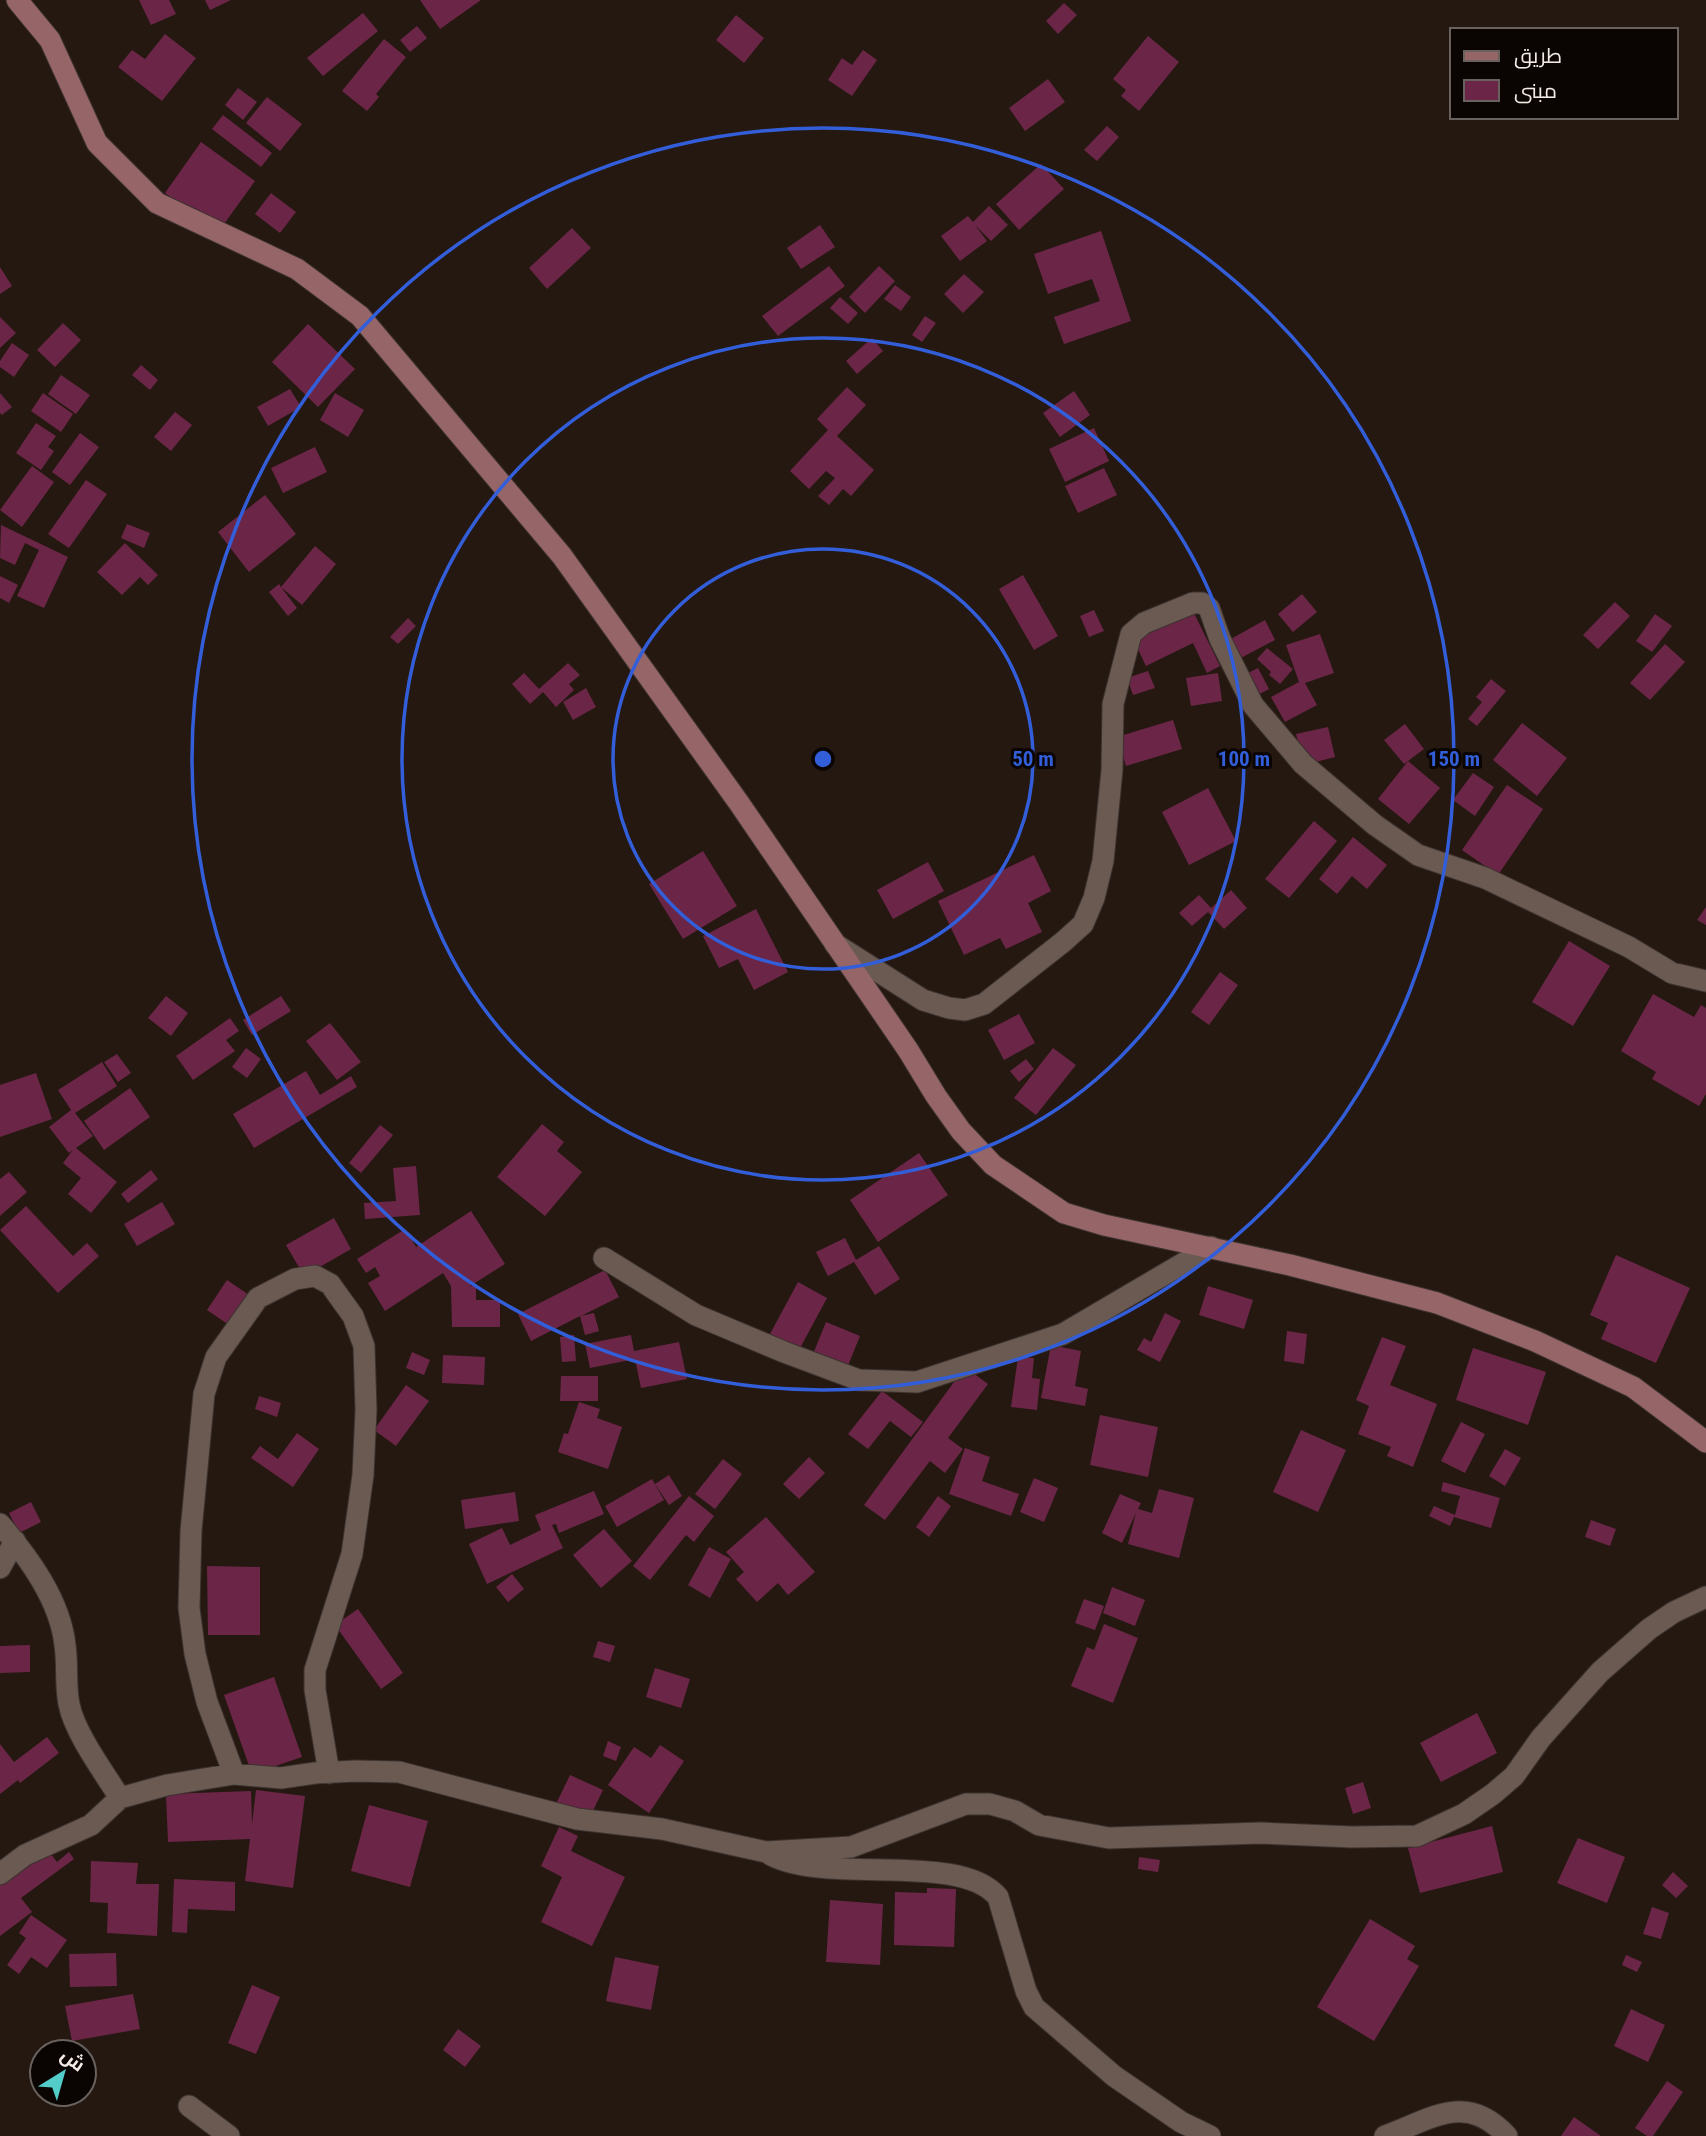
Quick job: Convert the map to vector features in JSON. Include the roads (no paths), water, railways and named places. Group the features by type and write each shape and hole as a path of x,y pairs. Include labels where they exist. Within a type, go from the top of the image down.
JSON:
{"street":[{"path":"17,0 50,40 97,144 157,203 297,269 360,316 562,556 739,803 948,1114 993,1165 1064,1213 1104,1225 1290,1265 1437,1303 1535,1341 1633,1387 1706,1442"},
{"path":"834,943 923,1000 965,1010 984,1004 1063,942 1083,923 1094,898 1103,861 1111,781 1113,704 1131,634 1144,623 1193,603 1202,603 1209,608 1220,639 1253,705 1303,764 1374,825 1418,855 1485,878 1629,947 1672,972 1706,981"},
{"path":"604,1258 696,1315 784,1352 859,1380 917,1382 1063,1334 1211,1247"},
{"path":"234,1774 207,1702 195,1654 189,1608 191,1531 204,1394 216,1357 258,1298 295,1279 315,1276 330,1284 353,1316 364,1346 366,1410 363,1475 352,1554 315,1670 315,1690 329,1773"},
{"path":"0,1524 15,1541 56,1606 65,1644 69,1706 87,1747 120,1798"},
{"path":"0,1568 15,1541"},
{"path":"766,1852 851,1847 966,1804 990,1804 1015,1811 1039,1825 1109,1838 1261,1833 1352,1837 1417,1836 1464,1814 1493,1794 1514,1776 1541,1738 1607,1666 1674,1612 1706,1597"},
{"path":"0,1874 25,1855 90,1825 120,1798 167,1785 234,1774 281,1778 315,1773 399,1772 577,1818 662,1829 766,1852 781,1860 808,1868 953,1875 990,1888 998,1897 1026,1991 1034,2007 1114,2076 1181,2122 1210,2136"},
{"path":"189,2106 229,2136"},
{"path":"1385,2136 1458,2110 1485,2116 1507,2136"}]}
